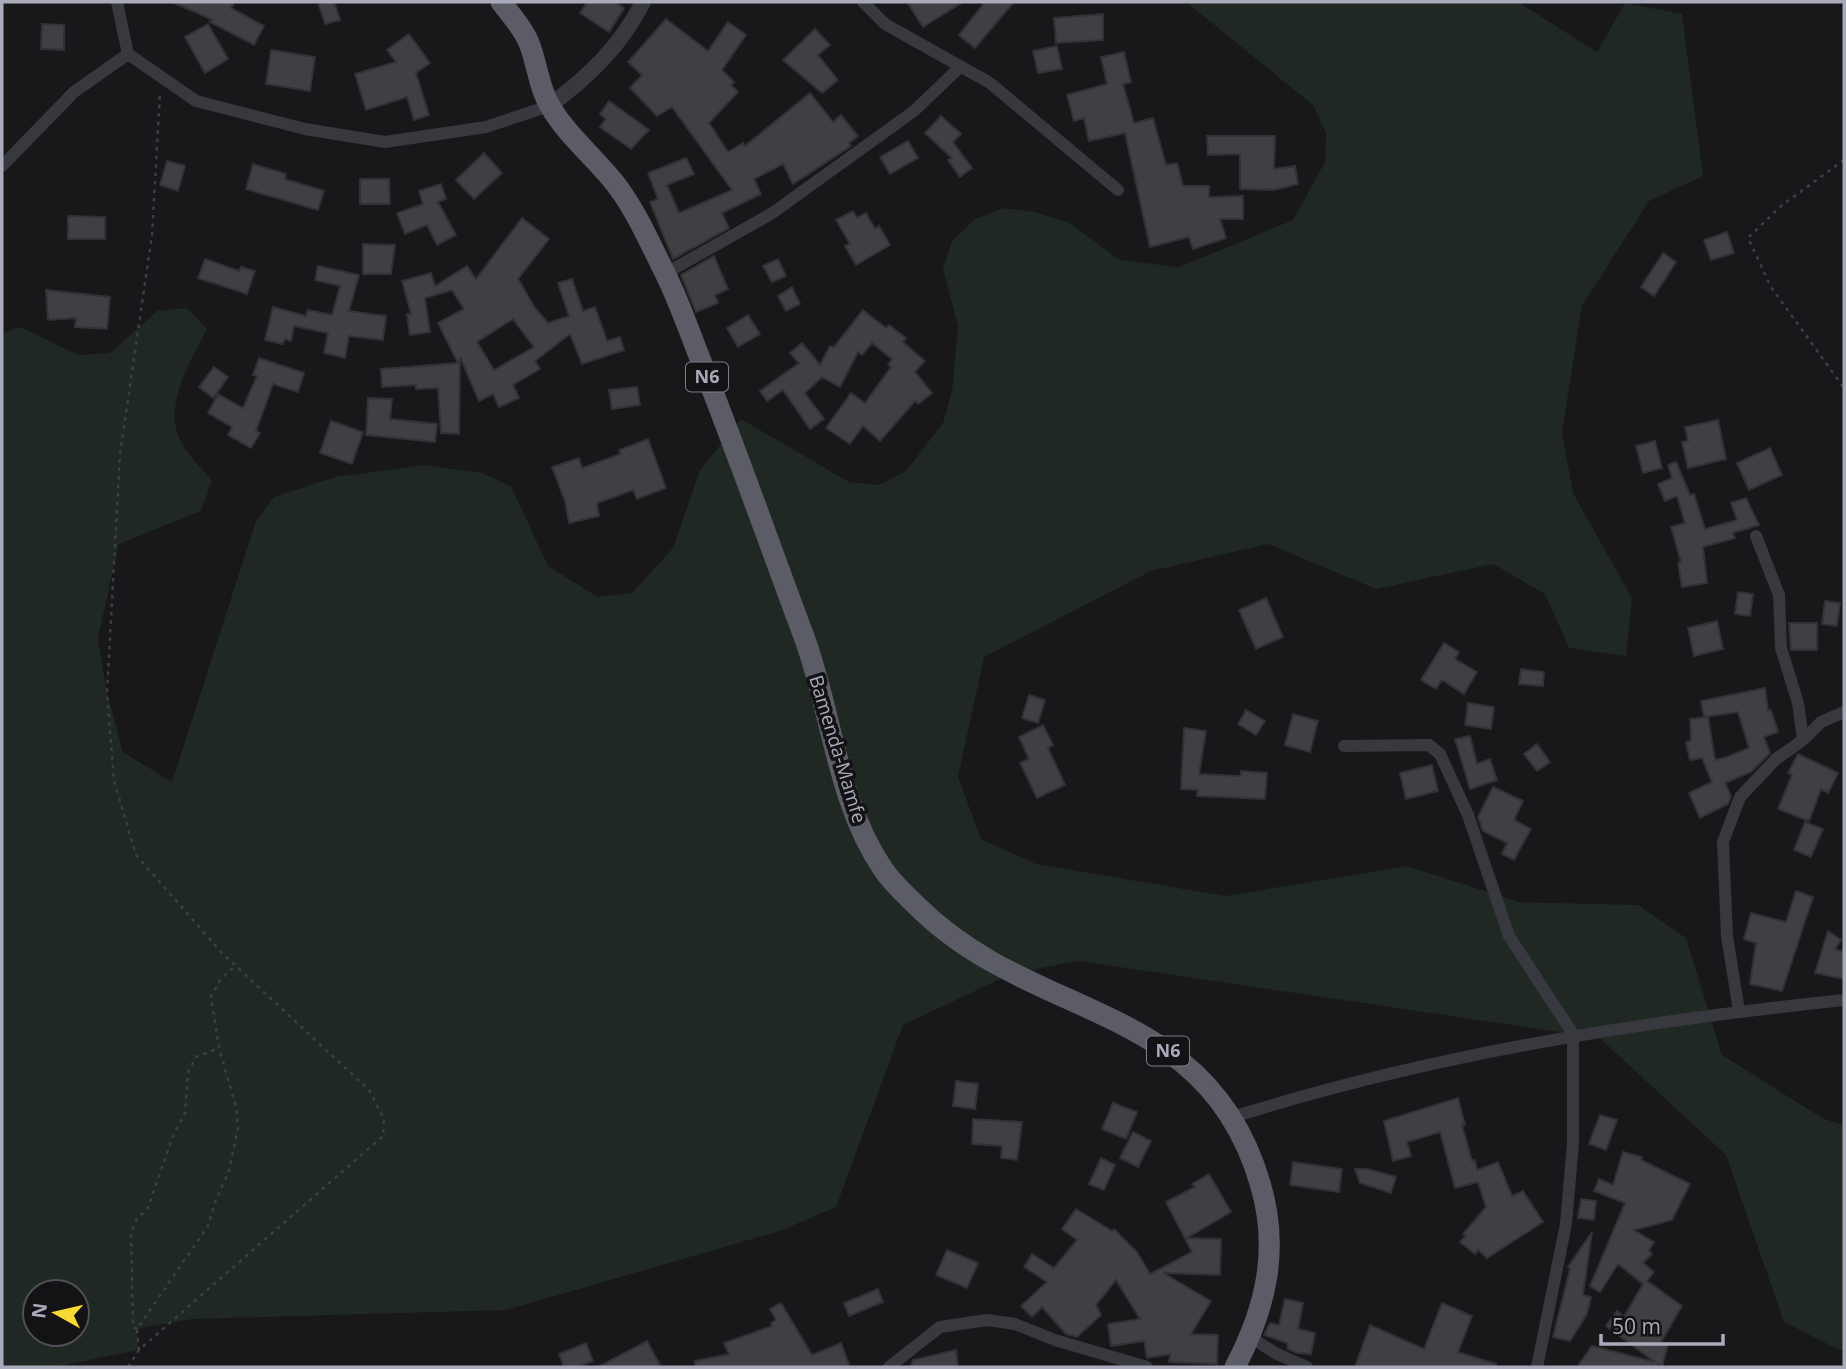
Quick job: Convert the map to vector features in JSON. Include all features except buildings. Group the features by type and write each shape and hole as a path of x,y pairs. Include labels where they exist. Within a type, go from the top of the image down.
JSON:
{"highway":[{"name":"Bamenda-Mamfe","path":"501,2 527,38 549,106 618,187 666,273 746,474 806,639 846,786 876,858 886,874 934,923 968,949 1011,975 1115,1018 1152,1038 1185,1063 1212,1090 1233,1117 1254,1161 1269,1227 1269,1266 1260,1316 1252,1338 1236,1367"}],"street":[{"path":"117,2 128,54 197,101 251,117 385,142 486,127 549,106 594,70 616,45 643,2"},
{"path":"863,2 884,24 990,83 1118,190"},
{"path":"2,166 74,92 128,54"},
{"path":"666,273 771,214 914,111 960,67"},
{"path":"1756,536 1779,595 1781,648 1798,703 1803,740"},
{"path":"1739,1011 1727,936 1723,842 1740,797 1776,759 1803,740 1821,722 1844,712"},
{"path":"1344,746 1429,746 1440,754 1468,815 1509,936 1573,1034 1573,1143 1566,1224 1537,1367"},
{"path":"1233,1117 1411,1068 1573,1034 1844,999"},
{"path":"889,1367 940,1327 987,1320 1015,1324 1055,1340 1147,1367"},
{"path":"1252,1338 1275,1353 1307,1367"}],"path":[{"path":"128,1367 139,1350 383,1136 384,1119 369,1090 235,966 136,855 114,780 108,706 120,454 152,234 161,77"},
{"path":"1844,160 1782,206 1748,238 1771,288 1844,388"},
{"path":"139,1350 137,1329 208,1226 229,1171 237,1118 219,1048 211,997 220,980 235,966"},
{"path":"137,1329 133,1327 131,1233 137,1219 147,1210 174,1133 185,1114 188,1072 196,1057 219,1048"}],"shaded area":[{"path":"1186,2 1518,2 1597,52 1625,3 1682,14 1703,176 1649,201 1582,306 1562,432 1573,493 1632,598 1626,656 1569,648 1545,594 1493,564 1376,589 1268,544 1151,571 984,657 958,777 981,839 1036,864 1225,896 1407,866 1519,902 1638,905 1686,938 1722,1055 1824,1119 1844,1125 1844,1350 1839,1350 1784,1322 1726,1155 1592,1031 1573,1034 1078,961 1011,974 903,1025 836,1207 780,1231 506,1310 192,1319 137,1329 139,1350 55,1367 2,1366 2,333 21,327 78,355 110,353 157,311 187,308 207,329 181,384 175,414 181,442 212,481 201,511 119,544 98,638 107,693 123,752 172,782 256,521 274,497 335,477 425,465 482,473 511,486 548,566 598,597 632,593 673,548 700,470 741,419 849,482 879,485 906,471 943,423 952,391 958,327 943,269 952,241 975,219 1004,208 1034,212 1068,222 1120,260 1179,267 1293,220 1325,162 1326,133 1313,105"}]}
